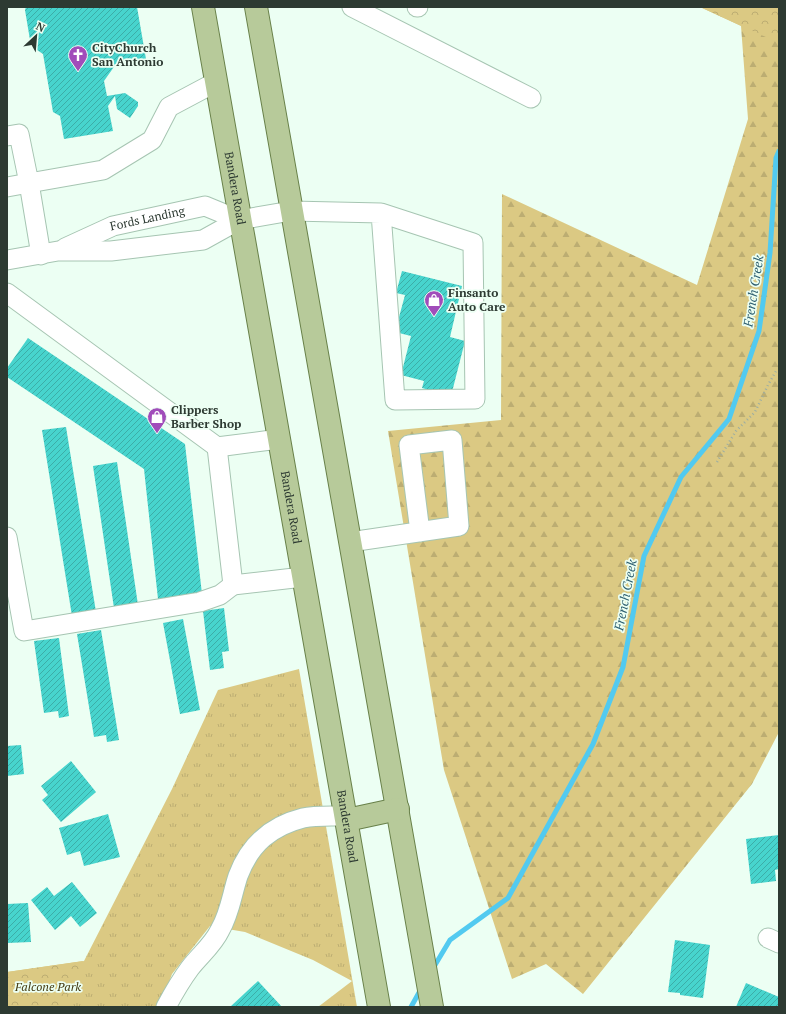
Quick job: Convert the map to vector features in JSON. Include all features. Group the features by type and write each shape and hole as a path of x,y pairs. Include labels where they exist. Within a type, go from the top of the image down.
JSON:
{"main road":[{"name":"Bandera Road","path":"203,7 379,1007"},
{"path":"256,7 432,1007"},
{"path":"346,818 398,809"}],"street":[{"path":"352,7 531,98"},
{"path":"7,188 103,170 152,140 169,107 216,82"},
{"path":"7,136 19,134 29,184 50,253"},
{"name":"Fords Landing","path":"50,253 113,226 205,206 240,220"},
{"name":"Fords Landing","path":"7,260 50,253 111,251 203,240 240,220 291,211 381,213 473,243 475,399 395,400 381,213"},
{"path":"7,293 217,447 279,439"},
{"path":"350,542 420,532 459,526 452,440 409,446 420,532"},
{"path":"217,447 233,585"},
{"path":"7,537 24,631 200,602 220,595 233,585 303,577"},
{"path":"166,1007 189,968 205,951 220,931 228,912 238,875 250,852 264,836 275,829 305,818 346,818"}],"path":[{"path":"717,462 736,431 755,412 768,385 776,372 779,370"}],"green space":[{"path":"700,7 779,7 779,732 752,784 583,994 546,964 512,979 444,770 388,431 501,420 502,194 697,285 748,119 741,26"},
{"path":"700,7 779,7 779,43"},
{"path":"299,669 357,1007 318,1007 352,981 313,960 245,932 210,926 172,974 160,1007 7,1007 7,972 84,961 172,789 218,690"},
{"name":"Falcone Park","path":"83,961 62,1007 7,1007 7,972"}],"building":[{"name":"CityChurch San Antonio","path":"26,7 137,7 146,59 116,64 104,81 107,96 125,93 138,102 138,106 130,118 117,109 115,96 108,106 113,131 64,139 60,116 53,112 43,54 31,46 25,10"},
{"path":"402,271 462,286 450,337 465,341 451,396 422,388 424,381 401,375 411,336 395,332 405,295 396,293"},
{"path":"28,338 185,444 202,594 158,599 144,469 7,377 7,368"},
{"path":"66,427 96,612 72,616 42,430"},
{"path":"117,462 138,605 114,608 93,466"},
{"path":"224,608 229,651 222,652 224,668 210,670 203,611"},
{"path":"183,619 200,710 180,714 163,623"},
{"path":"101,630 119,740 107,742 106,735 94,737 77,634"},
{"path":"59,638 69,716 59,718 58,711 44,713 34,641"},
{"path":"21,745 24,774 7,776 7,746"},
{"path":"71,761 96,792 61,822 42,800 48,795 41,786"},
{"path":"108,814 120,857 84,866 80,851 67,855 59,828"},
{"path":"779,835 779,869 775,870 776,881 751,884 746,839"},
{"path":"72,882 97,913 80,927 71,916 55,930 31,900 47,887 54,896"},
{"path":"28,903 31,942 7,943 7,904"},
{"path":"675,940 710,945 703,998 668,992"},
{"path":"258,981 282,1007 230,1007"},
{"path":"746,983 779,997 779,1007 736,1007"}],"waterway":[{"name":"French Creek","path":"432,970 450,940 508,898 593,744 623,667 644,556 681,477 729,419 759,331 770,253 776,158 779,151"},
{"name":"French Creek","path":"411,1007 421,989"}],"place":[{"name":"CityChurch San Antonio","path":"78,72"},
{"name":"Finsanto Auto Care","path":"434,317"},
{"name":"Clippers Barber Shop","path":"157,434"}]}
